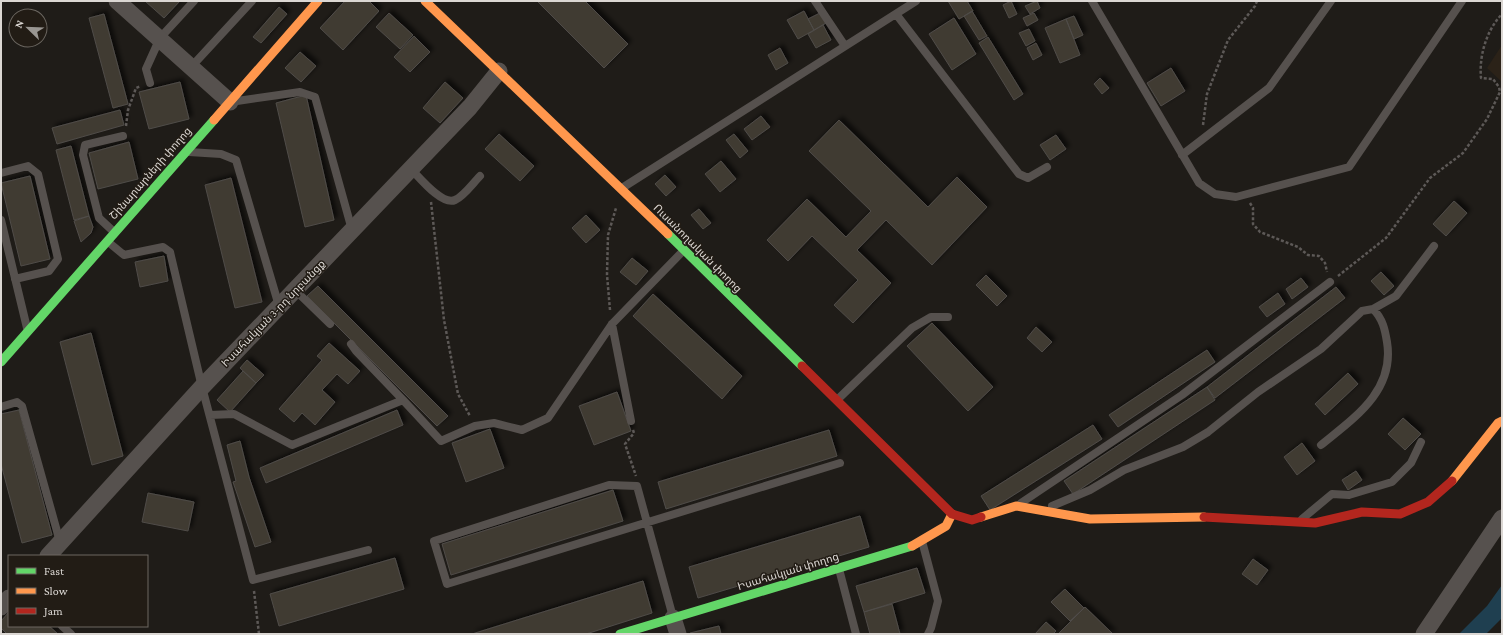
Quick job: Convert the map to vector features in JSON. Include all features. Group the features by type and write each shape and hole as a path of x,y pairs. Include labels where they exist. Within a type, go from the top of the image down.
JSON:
{"street":[{"path":"117,1 192,66 230,102"},
{"name":"Շինարարների փողոց","path":"1,362 318,1"},
{"name":"Ուսանողական փողոց","path":"425,1 622,189 952,514"},
{"name":"Իսահակյան 3-րդ նրբանցք","path":"49,555 202,386 470,107 499,71"},
{"path":"952,514 972,520 1016,506 1090,519 1211,517 1314,523 1362,512 1400,514 1428,502 1454,480 1498,423 1502,420"},
{"name":"Իսահակյան փողոց","path":"620,634 676,626 839,569 908,548 946,526 952,514"},
{"path":"1424,634 1502,518"},
{"path":"1,607 8,599"}],"lane":[{"path":"150,83 146,69 160,38 194,1"},
{"path":"192,66 252,1"},
{"path":"815,1 845,46"},
{"path":"622,189 916,1"},
{"path":"1092,1 1199,183 1215,194 1236,197 1350,167 1462,1"},
{"path":"1182,155 1269,88 1331,1"},
{"path":"896,14 1018,174 1028,178 1047,167"},
{"path":"230,102 300,92 315,97 352,230"},
{"path":"115,232 99,218 83,155 85,145 123,136"},
{"path":"186,152 221,154 236,160 279,306"},
{"path":"1,173 28,166 38,174 58,259 49,271 15,279"},
{"path":"410,169 439,197 448,202 455,200 480,176"},
{"path":"1,220 28,331"},
{"path":"107,241 124,255 163,247 170,252 202,386 253,580 368,550"},
{"path":"1042,511 1090,490 1124,470 1183,447 1208,432 1258,392 1321,350 1362,311 1373,309 1396,296 1434,246"},
{"path":"351,344 441,441 475,426 494,423 522,430 548,418 612,324 683,250"},
{"path":"1016,506 1182,395 1330,282"},
{"path":"295,290 330,324"},
{"path":"1321,445 1361,413 1378,392 1384,378 1388,350 1385,327 1378,314 1373,309"},
{"path":"836,400 912,328 931,317 948,317"},
{"path":"612,324 631,421"},
{"path":"210,415 234,414 292,446 403,400"},
{"path":"1,408 17,402 22,406 60,542"},
{"path":"1298,522 1332,494 1349,495 1392,482 1411,463 1421,442"},
{"path":"676,626 647,521 637,486 609,485 434,541 447,584 647,521 840,463"},
{"path":"922,541 938,601 932,628 928,634"},
{"path":"839,569 856,634"},
{"path":"63,627 71,634"}],"path":[{"path":"1200,141 1207,94 1228,40 1255,6 1257,1"},
{"path":"1245,194 1253,208 1253,224 1260,232 1298,247 1308,256 1320,256 1325,263 1330,282 1386,238 1430,178 1463,153 1487,119 1500,92 1499,87 1493,79 1481,78 1480,65 1487,36 1502,14"},
{"path":"127,125 128,110 136,88 150,83"},
{"path":"429,187 444,320 458,394 475,426"},
{"path":"612,324 607,275 608,235 622,189"},
{"path":"625,444 636,476"},
{"path":"253,580 259,634"}],"shaded area":[{"path":"1502,45 1502,82 1487,68"}],"water":[{"path":"1502,585 1502,618 1486,634 1459,634 1487,606"}],"building":[{"path":"145,1 180,1 164,18"},
{"path":"345,1 369,1 379,11 343,50 320,28"},
{"path":"537,1 585,1 628,44 604,68"},
{"path":"948,1 967,1 973,11 959,19"},
{"path":"1011,1 1017,14 1009,18 1003,5"},
{"path":"1037,1 1040,8 1030,14 1025,6"},
{"path":"279,7 287,14 261,43 253,37"},
{"path":"804,11 814,30 798,39 787,20"},
{"path":"972,11 987,36 979,40 964,16"},
{"path":"389,13 413,35 400,49 376,27"},
{"path":"820,13 826,23 814,30 808,19"},
{"path":"1034,13 1038,20 1027,26 1023,18"},
{"path":"104,14 128,104 113,108 89,18"},
{"path":"1074,16 1083,35 1074,39 1066,19"},
{"path":"954,18 976,54 952,70 929,34"},
{"path":"1066,19 1080,55 1060,63 1045,28"},
{"path":"823,25 831,40 816,48 808,34"},
{"path":"1029,29 1035,41 1026,46 1019,33"},
{"path":"414,36 430,52 410,72 394,57"},
{"path":"988,37 1023,94 1014,100 979,43"},
{"path":"1036,43 1042,55 1033,60 1027,48"},
{"path":"780,48 788,63 776,70 768,55"},
{"path":"300,52 316,66 301,82 285,68"},
{"path":"1171,68 1185,91 1161,106 1147,83"},
{"path":"1100,78 1109,88 1102,94 1094,84"},
{"path":"180,82 189,119 149,129 139,92"},
{"path":"445,82 463,98 440,123 423,108"},
{"path":"306,95 334,220 305,227 276,103"},
{"path":"120,110 124,125 57,144 52,128"},
{"path":"761,116 770,127 752,140 744,129"},
{"path":"839,120 928,207 957,177 987,207 932,265 886,220 857,250 891,283 853,323 834,305 858,280 812,236 788,261 767,240 807,199 846,237 871,211 809,151"},
{"path":"499,134 534,166 520,181 485,149"},
{"path":"734,134 748,151 740,158 726,140"},
{"path":"1056,135 1066,149 1050,160 1040,145"},
{"path":"129,142 138,179 98,189 89,153"},
{"path":"71,146 89,216 74,220 56,150"},
{"path":"721,161 736,179 720,192 705,174"},
{"path":"665,175 676,187 666,196 655,184"},
{"path":"30,176 50,259 21,266 1,183"},
{"path":"231,178 262,302 235,308 205,185"},
{"path":"1454,201 1467,213 1446,236 1433,224"},
{"path":"699,209 711,223 703,229 691,215"},
{"path":"586,215 600,230 586,243 572,228"},
{"path":"89,216 93,227 91,233 81,242 74,221"},
{"path":"164,256 168,281 140,287 135,262"},
{"path":"632,258 648,271 636,285 620,272"},
{"path":"1381,272 1394,286 1384,295 1371,281"},
{"path":"986,275 1007,296 997,306 976,285"},
{"path":"1301,278 1308,287 1292,299 1286,289"},
{"path":"318,286 448,416 437,426 307,296"},
{"path":"1336,287 1345,298 1215,398 1207,387"},
{"path":"1278,293 1285,304 1267,317 1259,307"},
{"path":"653,294 742,376 722,399 633,316"},
{"path":"932,323 993,387 968,411 907,346"},
{"path":"1036,327 1052,342 1042,352 1027,338"},
{"path":"91,333 123,456 92,465 60,342"},
{"path":"329,343 360,371 348,384 337,374 322,390 335,402 315,425 302,413 294,422 279,409 322,360 317,356"},
{"path":"1207,350 1215,362 1118,427 1109,415"},
{"path":"247,360 264,375 256,383 240,368"},
{"path":"243,371 256,383 230,412 217,400"},
{"path":"1348,373 1358,384 1325,415 1315,404"},
{"path":"1207,387 1215,400 1073,494 1064,481"},
{"path":"617,392 631,431 594,445 579,406"},
{"path":"19,410 52,535 22,543 1,464 1,414"},
{"path":"397,410 403,425 266,483 260,468"},
{"path":"1403,418 1421,434 1405,450 1388,434"},
{"path":"1093,425 1102,439 990,510 981,496"},
{"path":"490,429 504,468 466,482 452,443"},
{"path":"829,430 837,456 666,509 658,482"},
{"path":"240,441 249,477 271,542 255,547 233,482 236,481 227,445"},
{"path":"1302,443 1315,461 1297,475 1284,457"},
{"path":"1356,471 1362,480 1348,490 1342,480"},
{"path":"613,490 623,521 451,575 442,544"},
{"path":"148,493 194,502 188,531 142,522"},
{"path":"860,516 869,547 698,598 689,567"},
{"path":"395,558 404,589 279,626 270,594"},
{"path":"1253,559 1268,570 1257,585 1242,574"},
{"path":"917,568 925,593 864,612 856,586"},
{"path":"643,581 652,613 586,634 472,634"},
{"path":"1065,589 1084,608 1070,621 1051,602"},
{"path":"892,604 900,634 870,634 864,612"},
{"path":"1085,607 1113,634 1058,634"},
{"path":"8,613 8,627 50,627 58,634 7,634 1,628 1,621"},
{"path":"1046,622 1056,631 1053,634 1035,634"},
{"path":"719,626 721,634 690,633"}],"traffic: fast":[{"path":"1,362 214,120"},
{"path":"668,234 802,366"},
{"path":"620,634 912,546"}],"traffic: slow":[{"path":"214,120 318,1"},
{"path":"425,1 668,234"},
{"path":"1452,481 1498,423 1502,421"},
{"path":"981,517 1016,506 1090,519 1204,517"},
{"path":"912,546 946,526 952,514"}],"traffic: jam":[{"path":"802,366 952,514 972,520 981,517"},
{"path":"1204,517 1315,523 1362,512 1400,514 1428,502 1452,481"}]}
